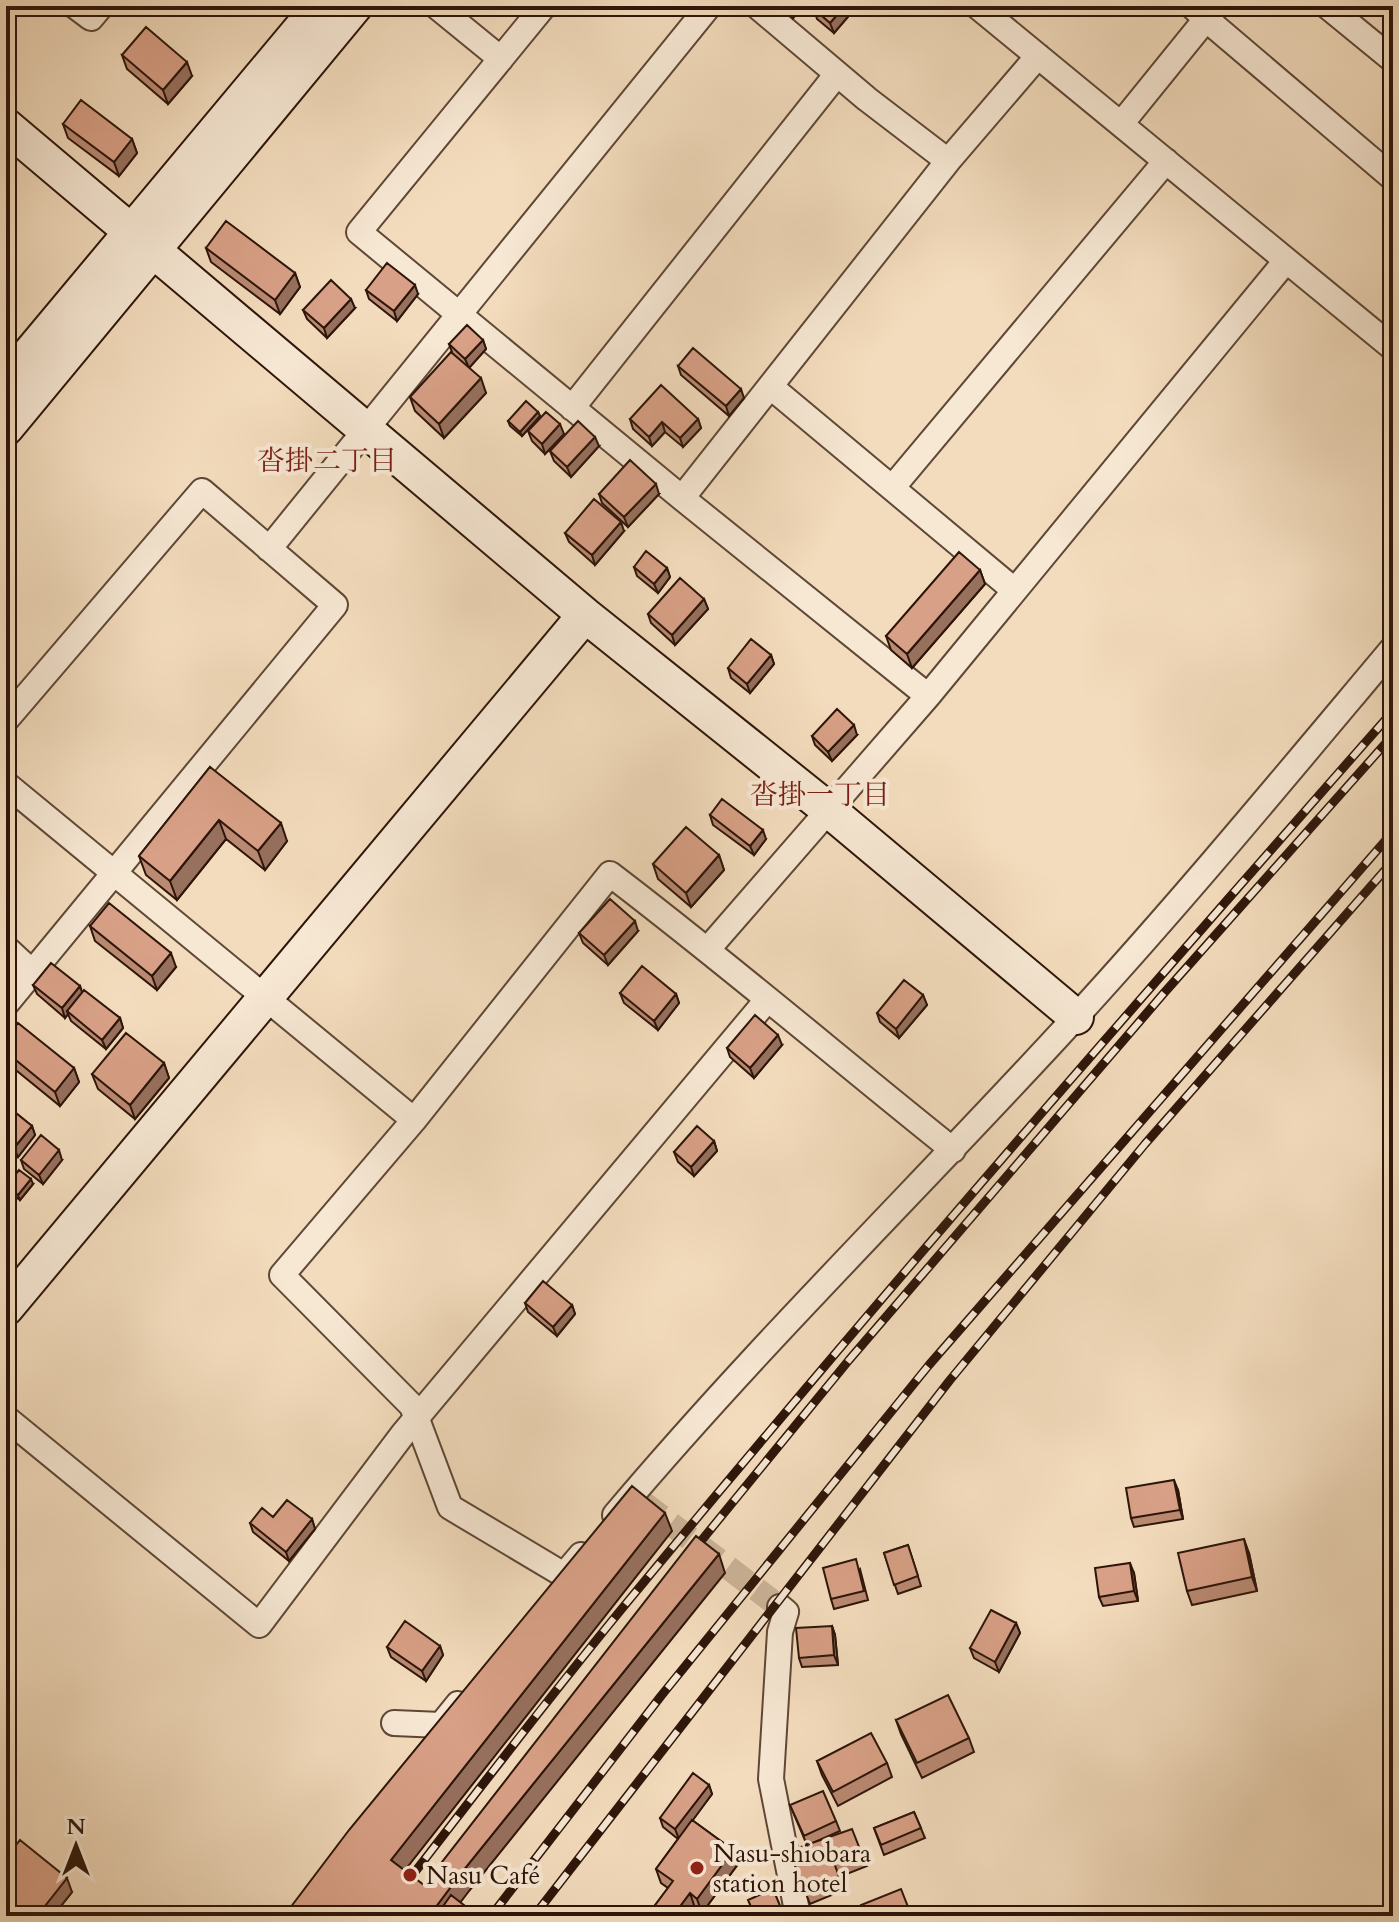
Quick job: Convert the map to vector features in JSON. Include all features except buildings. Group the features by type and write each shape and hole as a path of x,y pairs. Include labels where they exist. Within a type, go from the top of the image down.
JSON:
{"street":[{"path":"75,6 91,18 101,6"},
{"path":"6,428 320,6"},
{"path":"6,382 143,240 355,6"},
{"path":"436,6 501,59"},
{"path":"544,6 359,232 928,696"},
{"path":"269,549 709,6"},
{"path":"757,6 948,161"},
{"path":"977,6 1393,348"},
{"path":"1327,6 1393,60"},
{"path":"1121,124 1205,10 1393,178"},
{"path":"682,498 948,161 1038,56"},
{"path":"572,408 837,74"},
{"path":"6,126 585,615 830,811 1076,1017"},
{"path":"892,488 1166,161"},
{"path":"708,949 928,696 1285,262"},
{"path":"771,387 1014,590"},
{"path":"6,720 202,491 335,605 6,1004"},
{"path":"6,1308 585,615"},
{"path":"953,1150 708,949 610,874 414,1120 282,1275 412,1406 450,1507 559,1581 799,1309 953,1150 1076,1017 1393,648"},
{"path":"6,784 414,1120"},
{"path":"6,948 32,972"},
{"path":"6,1418 259,1625 416,1419 767,1000"},
{"path":"780,1607 786,1612 780,1632 771,1779 798,1916"},
{"path":"394,1723 441,1725 473,1686"}],"tunnel":[{"path":"642,1502 780,1607"}],"railway":[{"path":"381,1916 559,1686 810,1383 1393,711"},
{"path":"688,1557 849,1360 1164,993 1393,735"},
{"path":"491,1916 661,1696 929,1365 1393,832"},
{"path":"534,1916 950,1380 1145,1144 1393,861"}],"place":[{"name":"Nasu-shiobara station hotel","path":"697,1868"},
{"name":"Nasu Café","path":"410,1875"}],"district":[{"name":"沓掛二丁目","path":"327,461"},
{"name":"沓掛一丁目","path":"820,795"}]}
